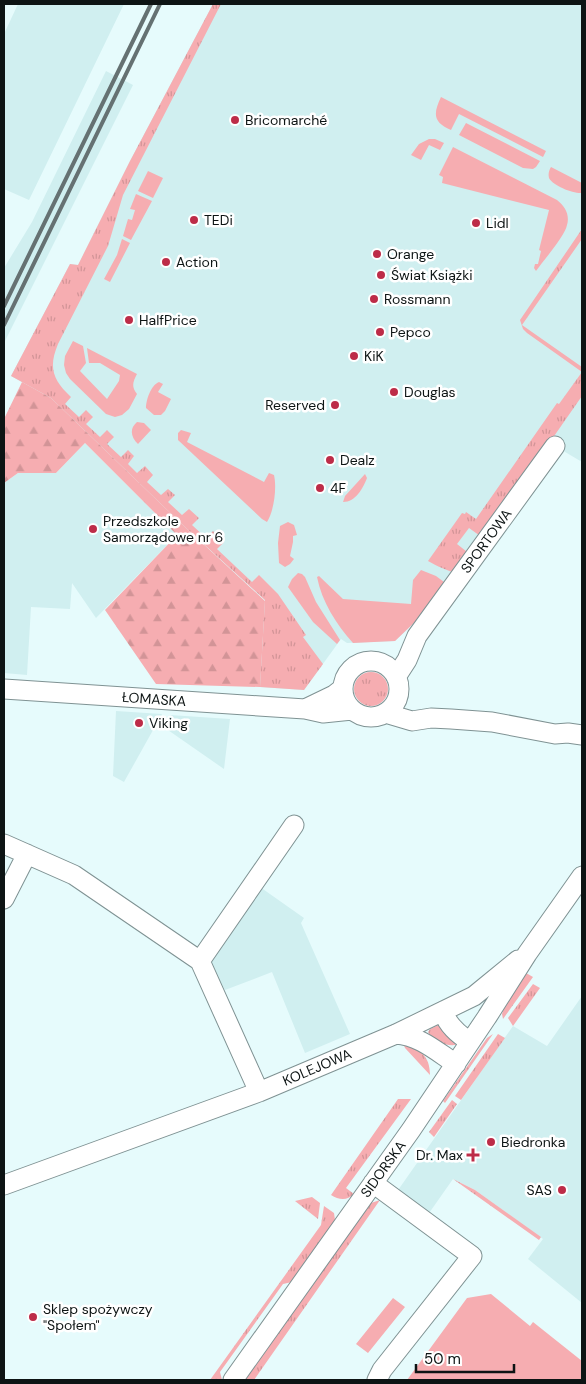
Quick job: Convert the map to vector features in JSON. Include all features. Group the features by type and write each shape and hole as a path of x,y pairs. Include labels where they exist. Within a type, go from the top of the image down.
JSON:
{"street":[{"name":"SPORTOWA","path":"393,679 407,660 418,636 555,446"},
{"path":"393,679 394,705 385,713 372,717 358,714 352,710 345,700 343,688 346,677 359,664 371,661 393,679 413,709 431,718"},
{"name":"ŁOMASKA","path":"4,688 305,709 323,713 352,710"},
{"path":"305,709 343,688"},
{"path":"385,713 412,721 431,718 492,722 555,734 582,735"},
{"path":"555,734 582,748"},
{"path":"200,961 294,825"},
{"path":"4,844 74,875 200,961 259,1092"},
{"path":"4,899 27,854"},
{"name":"KOLEJOWA","path":"4,1185 259,1092 396,1034 474,996 505,969 527,954 582,876"},
{"name":"SIDORSKA","path":"233,1380 456,1064 527,954"},
{"path":"443,1011 446,1022 470,1042"},
{"path":"396,1034 419,1039 456,1064"},
{"path":"372,1184 472,1256 382,1370 377,1380"}],"shaded area":[{"path":"18,4 124,4 29,200 4,189 4,34"},
{"path":"213,4 582,4 582,462 555,446 458,574 451,572 417,620 395,641 347,643 341,639 304,690 260,687 265,600 185,527 51,398 11,376 70,264 78,265 130,161"},
{"path":"106,71 133,85 4,343 4,268 32,222"},
{"name":"Przedszkole Samorządowe nr 6","path":"85,443 177,535 96,618 72,583 70,609 31,607 27,675 4,673 4,483 18,473 56,473"},
{"path":"116,711 162,714 124,782 113,776"},
{"path":"170,715 230,719 224,769 165,728"},
{"path":"260,887 304,918 301,923 350,1034 305,1053 272,972 225,990 208,962"},
{"path":"582,996 582,1303 528,1259 543,1239 475,1190 453,1179 427,1216 396,1193 513,1026 547,1046"}],"green space":[{"path":"213,4 221,4 123,195 108,246 58,344 53,367 56,379 71,397 65,404 79,417 86,410 93,417 86,424 100,437 107,430 114,437 107,444 121,457 128,450 134,456 128,464 137,473 145,466 153,475 147,482 161,495 168,489 175,495 168,502 182,515 189,509 199,518 192,525 206,538 213,531 224,542 217,549 252,582 259,575 278,594 306,635 303,637 323,664 304,690 260,687 265,600 185,527 51,398 11,376 70,264 78,265 130,161"},
{"path":"441,97 546,151 543,157 459,114 451,130 445,127 436,117"},
{"path":"466,123 540,161 533,169 523,168 459,135"},
{"path":"429,139 435,139 444,143 440,150 429,145 421,160 411,155 419,144"},
{"path":"453,147 557,200 562,205 568,218 565,230 536,271 534,268 535,264 538,264 541,251 539,250 549,210 442,183 443,177 439,175"},
{"path":"551,167 582,183 582,193 564,189 551,181 549,171"},
{"path":"148,171 163,178 153,198 138,191"},
{"path":"136,194 152,201 131,240 123,236 128,219 132,220 135,210 130,209"},
{"path":"582,229 582,239 522,325 582,367 582,372 527,333 523,329 520,320"},
{"path":"122,239 130,243 110,282 104,279 117,255"},
{"path":"73,341 83,346 86,363 80,371 107,399 119,381 120,375 100,363 89,363 87,348 137,374 133,384 137,394 129,409 122,415 115,417 106,414 66,373 64,365 65,356"},
{"path":"582,372 582,396 483,538 469,528 457,544 471,555 458,574 428,561 462,513 465,514 466,512 476,519 557,403 559,404"},
{"path":"22,382 51,398 265,601 260,687 156,684 105,610 177,535 85,443 56,473 18,473 4,483 4,419"},
{"path":"159,382 163,384 158,392 171,399 161,415 154,415 146,408 146,405 151,389"},
{"path":"137,422 144,423 151,430 138,444 132,433 133,427"},
{"path":"181,430 191,433 187,442 264,482 269,473 274,475 274,499 267,522 178,440 178,433"},
{"path":"365,474 367,478 358,494 352,500 343,502 345,496"},
{"path":"288,522 294,525 297,535 293,536 290,556 294,559 285,567 279,563 278,543 280,526"},
{"path":"421,570 436,576 444,582 417,620 395,641 353,643 331,612 322,595 317,577 319,576 343,599 411,604 413,580"},
{"path":"298,573 305,577 316,602 340,640 337,644 313,622 288,587"},
{"path":"371,672 378,673 383,677 387,682 387,696 383,701 378,705 371,706 364,705 359,701 355,696 354,689 355,682 359,677 364,673"},
{"path":"526,973 533,977 503,1019 504,1008"},
{"path":"533,984 540,988 513,1026 508,1018"},
{"path":"440,1024 456,1043 455,1045 447,1045 430,1035 428,1032 430,1029"},
{"path":"493,1034 445,1103 443,1101 487,1038"},
{"path":"498,1034 505,1038 461,1100 455,1096"},
{"path":"403,1043 423,1054 430,1068 430,1075 405,1048"},
{"path":"398,1099 411,1099 346,1188 354,1194 349,1198 343,1199 331,1195"},
{"path":"452,1100 457,1104 434,1137 429,1132"},
{"path":"453,1179 475,1190 541,1237 539,1240"},
{"path":"312,1197 320,1203 318,1219 295,1201"},
{"path":"380,1200 254,1380 242,1380 367,1206"},
{"path":"324,1206 334,1213 335,1220 292,1282 283,1284 220,1372 222,1380 210,1380 321,1225"},
{"path":"491,1294 530,1326 533,1322 582,1361 582,1380 407,1380 467,1298"},
{"path":"393,1298 405,1307 368,1353 356,1344"}],"railway":[{"path":"4,306 151,4"},
{"path":"4,325 160,4"}],"place":[{"name":"Bricomarché","path":"235,120"},
{"name":"TEDi","path":"194,220"},
{"name":"Lidl","path":"476,223"},
{"name":"Orange","path":"377,254"},
{"name":"Action","path":"166,262"},
{"name":"Świat Książki","path":"381,275"},
{"name":"Rossmann","path":"374,299"},
{"name":"HalfPrice","path":"129,320"},
{"name":"Pepco","path":"380,332"},
{"name":"KiK","path":"354,356"},
{"name":"Douglas","path":"394,392"},
{"name":"Reserved","path":"335,405"},
{"name":"Dealz","path":"330,460"},
{"name":"4F","path":"320,488"},
{"name":"Przedszkole Samorządowe nr 6","path":"93,529"},
{"name":"Viking","path":"139,723"},
{"name":"Biedronka","path":"491,1142"},
{"name":"Dr. Max","path":"473,1155"},
{"name":"SAS","path":"562,1190"},
{"name":"Sklep spożywczy \"Społem\"","path":"33,1317"}]}
